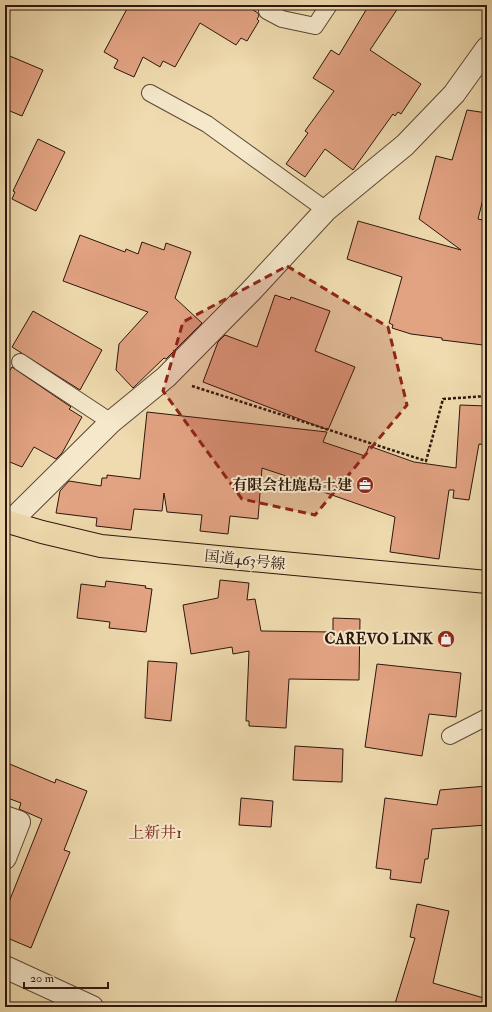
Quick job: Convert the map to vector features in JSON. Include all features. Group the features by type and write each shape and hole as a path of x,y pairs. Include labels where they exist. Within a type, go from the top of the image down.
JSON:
{"highway":[{"name":"国道463号線","path":"7,522 101,546 487,582"}],"street":[{"path":"7,522 111,422 166,377 251,291 326,210 405,145 454,94 487,48"},
{"path":"5,817 19,822 5,858"},
{"path":"5,968 92,1007"}],"lane":[{"path":"267,11 282,19 315,26 329,5"},
{"path":"150,93 207,124 326,210"},
{"path":"20,362 111,422"},
{"path":"450,736 487,717"}],"path":[{"path":"166,377 426,461 444,399 487,396"}],"highlighted area":[{"path":"287,266 388,327 407,405 315,515 242,499 163,391 183,322"}],"building":[{"path":"129,5 245,5 258,13 259,16 257,19 259,21 247,41 241,38 236,45 200,23 175,67 163,61 160,67 143,57 134,77 114,68 118,60 104,52"},
{"path":"369,5 400,5 370,50 421,84 401,114 398,112 395,116 393,114 353,170 325,149 305,177 286,164 308,133 305,131 334,91 313,78 331,50 339,55"},
{"path":"5,54 43,70 22,116 5,109"},
{"path":"467,110 487,113 487,183 478,219 487,221 487,316 483,345 442,340 442,338 411,334 392,328 393,325 389,323 402,277 347,259 358,221 461,250 419,219 436,156 452,160"},
{"path":"38,139 65,152 36,211 12,199 15,192 13,191"},
{"path":"80,235 125,252 126,249 138,254 142,242 164,250 166,243 191,252 175,298 202,323 166,359 164,358 133,388 116,370 119,344 148,312 63,281"},
{"path":"275,295 290,300 291,297 330,311 315,351 355,367 328,430 203,382 218,342 225,335 257,347"},
{"path":"33,311 102,350 80,390 12,347"},
{"path":"12,367 71,407 69,409 82,417 62,453 56,459 34,447 22,467 5,460 5,378"},
{"path":"460,405 487,406 487,445 479,444 469,500 453,498 454,490 449,490 439,559 390,552 395,517 309,487 310,484 262,468 258,519 230,516 228,534 200,531 202,515 167,512 164,493 162,511 134,509 131,530 96,526 97,518 56,513 60,491 69,481 101,486 102,478 107,478 107,475 140,479 147,412 327,432 323,442 365,456 369,446 414,462 456,468"},
{"path":"220,580 249,583 247,600 255,599 261,631 333,632 333,618 360,619 359,680 289,679 286,728 249,726 249,721 246,721 249,651 233,654 232,647 191,654 183,605 218,598"},
{"path":"106,581 146,586 145,588 152,589 146,632 109,628 110,622 77,618 81,584 105,587"},
{"path":"148,661 177,663 171,721 145,718"},
{"path":"377,664 461,673 456,717 429,714 422,756 365,747"},
{"path":"295,746 343,749 342,782 293,780"},
{"path":"5,762 55,783 56,779 87,791 64,850 70,852 31,948 5,937 5,912 42,819 19,809 21,803 5,797"},
{"path":"487,786 487,825 432,829 428,859 425,859 421,883 390,879 391,870 376,868 385,798 437,805 440,790"},
{"path":"241,798 273,801 271,827 239,825"},
{"path":"417,904 449,911 433,983 487,999 487,1007 394,1007 415,938 410,937"}],"place":[{"name":"有限会社鹿島土建","path":"365,485"},
{"name":"CAREVO LINK","path":"446,639"}],"district":[{"name":"上新井1","path":"155,832"}]}
